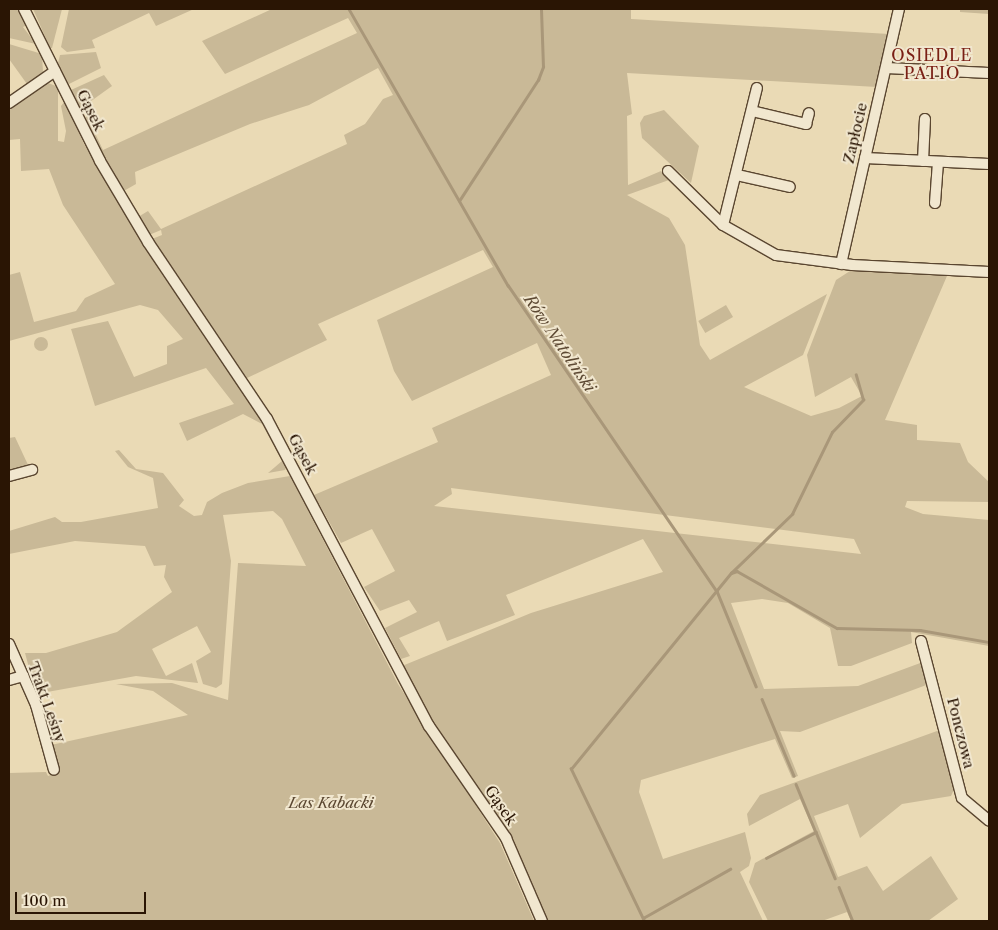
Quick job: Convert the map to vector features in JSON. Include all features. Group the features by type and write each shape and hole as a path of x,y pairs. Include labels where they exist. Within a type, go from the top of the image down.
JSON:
{"street":[{"name":"Gąsek","path":"24,9 100,161 148,242 267,420 429,726 506,838 542,921"},
{"name":"Zapłocie","path":"841,264 899,9"},
{"path":"886,68 989,73"},
{"path":"9,103 55,71"},
{"path":"723,225 737,175 757,88"},
{"path":"752,111 806,124 809,113"},
{"path":"923,161 925,119"},
{"path":"864,158 989,164"},
{"path":"935,202 938,162"},
{"path":"668,171 723,225 776,255 841,264 989,272"},
{"path":"737,175 790,187"},
{"path":"9,476 32,470"},
{"name":"Ponczowa","path":"921,641 962,798 989,821"},
{"name":"Trakt Leśny","path":"9,644 23,676 54,770"},
{"path":"9,680 23,676"}],"green space":[{"path":"9,9 19,9 27,25 23,27 36,44 9,38"},
{"path":"33,9 62,9 52,48 50,48"},
{"path":"69,9 194,9 156,26 149,13 92,40 95,48 67,52 61,47"},
{"path":"272,9 631,9 631,19 889,34 877,87 627,73 632,114 627,116 628,185 661,171 669,180 627,195 669,218 685,245 700,345 710,360 827,294 803,355 744,387 811,416 839,408 862,396 851,377 815,397 807,355 836,280 850,271 947,276 885,420 917,425 917,440 960,443 968,462 989,482 989,502 907,501 905,507 923,514 989,520 989,646 911,632 912,643 851,666 838,666 830,628 788,603 762,599 731,603 764,689 858,686 923,662 929,684 800,732 780,731 798,776 792,778 775,739 641,780 639,792 663,859 745,832 751,858 749,866 740,872 763,921 548,921 513,839 426,712 402,666 531,613 663,572 643,539 506,595 515,615 447,641 439,621 399,638 410,656 401,659 385,628 417,612 409,600 380,611 364,587 395,571 372,529 341,543 314,495 438,442 432,428 551,375 537,343 412,401 394,371 377,320 493,267 483,250 318,324 327,340 247,378 152,239 162,235 161,230 149,235 138,217 148,211 161,229 347,144 344,135 365,124 383,99 393,95 378,68 309,105 250,124 135,172 136,184 122,192 84,119 87,116 103,150 357,33 348,18 225,74 202,41","holes":["451,488 854,539 861,554 434,506 452,494"]},
{"path":"960,9 989,9 989,14 960,12"},
{"path":"9,44 42,54 43,73 27,84 9,59"},
{"path":"96,52 101,68 69,84 65,81 58,63 60,55"},
{"path":"104,75 112,86 80,109 71,90"},
{"path":"46,82 58,87 58,141 64,142 66,131 61,106 65,101 84,144 165,277 263,422 287,466 285,470 268,473 282,461 262,424 243,414 187,441 179,423 234,404 206,368 95,406 71,329 108,321 134,377 167,364 167,346 183,339 158,310 140,305 9,341 9,275 20,272 34,322 76,311 85,298 115,284 63,205 49,169 21,171 20,139 9,140 9,109"},
{"path":"664,110 699,146 691,183 642,138 640,123 644,116"},
{"path":"726,305 733,317 705,333 698,321"},
{"path":"41,337 46,339 48,344 46,349 41,351 36,349 34,344 36,339"},
{"path":"15,437 29,467 9,473 9,438"},
{"name":"Las Kabacki","path":"119,450 136,469 163,473 184,500 179,506 194,516 202,515 207,502 222,493 248,483 290,476 398,684 500,843 534,921 9,921 9,773 46,772 48,776 58,772 51,745 188,715 153,691 116,684 172,683 228,700 238,563 306,566 282,519 273,511 223,515 231,561 222,684 216,688 203,684 196,661 211,652 197,626 152,649 166,676 192,663 198,683 136,676 36,694 25,653 46,653 117,632 172,592 164,577 166,565 154,566 145,546 75,541 9,554 9,531 55,517 62,522 81,522 158,508 153,478 128,467 115,451"},
{"path":"937,731 942,733 956,785 951,796 902,804 860,838 848,804 814,816 838,877 867,866 883,891 931,856 958,899 928,921 851,921 847,912 822,921 768,921 749,882 755,863 814,831 800,799 749,826 747,814 760,795"}],"waterway":[{"name":"Rów Natoliński","path":"349,9 508,285 717,591 756,686"},
{"path":"459,201 538,80 543,67 541,9"},
{"path":"731,573 792,514 832,432 863,400 856,375"},
{"path":"644,921 571,769 731,573 737,571 837,628 920,630 989,642"},
{"name":"Rów Natoliński","path":"762,699 794,776"},
{"name":"Rów Natoliński","path":"796,784 815,830"},
{"name":"Rów Natoliński","path":"766,858 816,832 835,878"},
{"path":"643,918 730,869"},
{"name":"Rów Natoliński","path":"839,887 853,921"}],"district":[{"name":"OSIEDLE PATIO","path":"932,64"}]}
